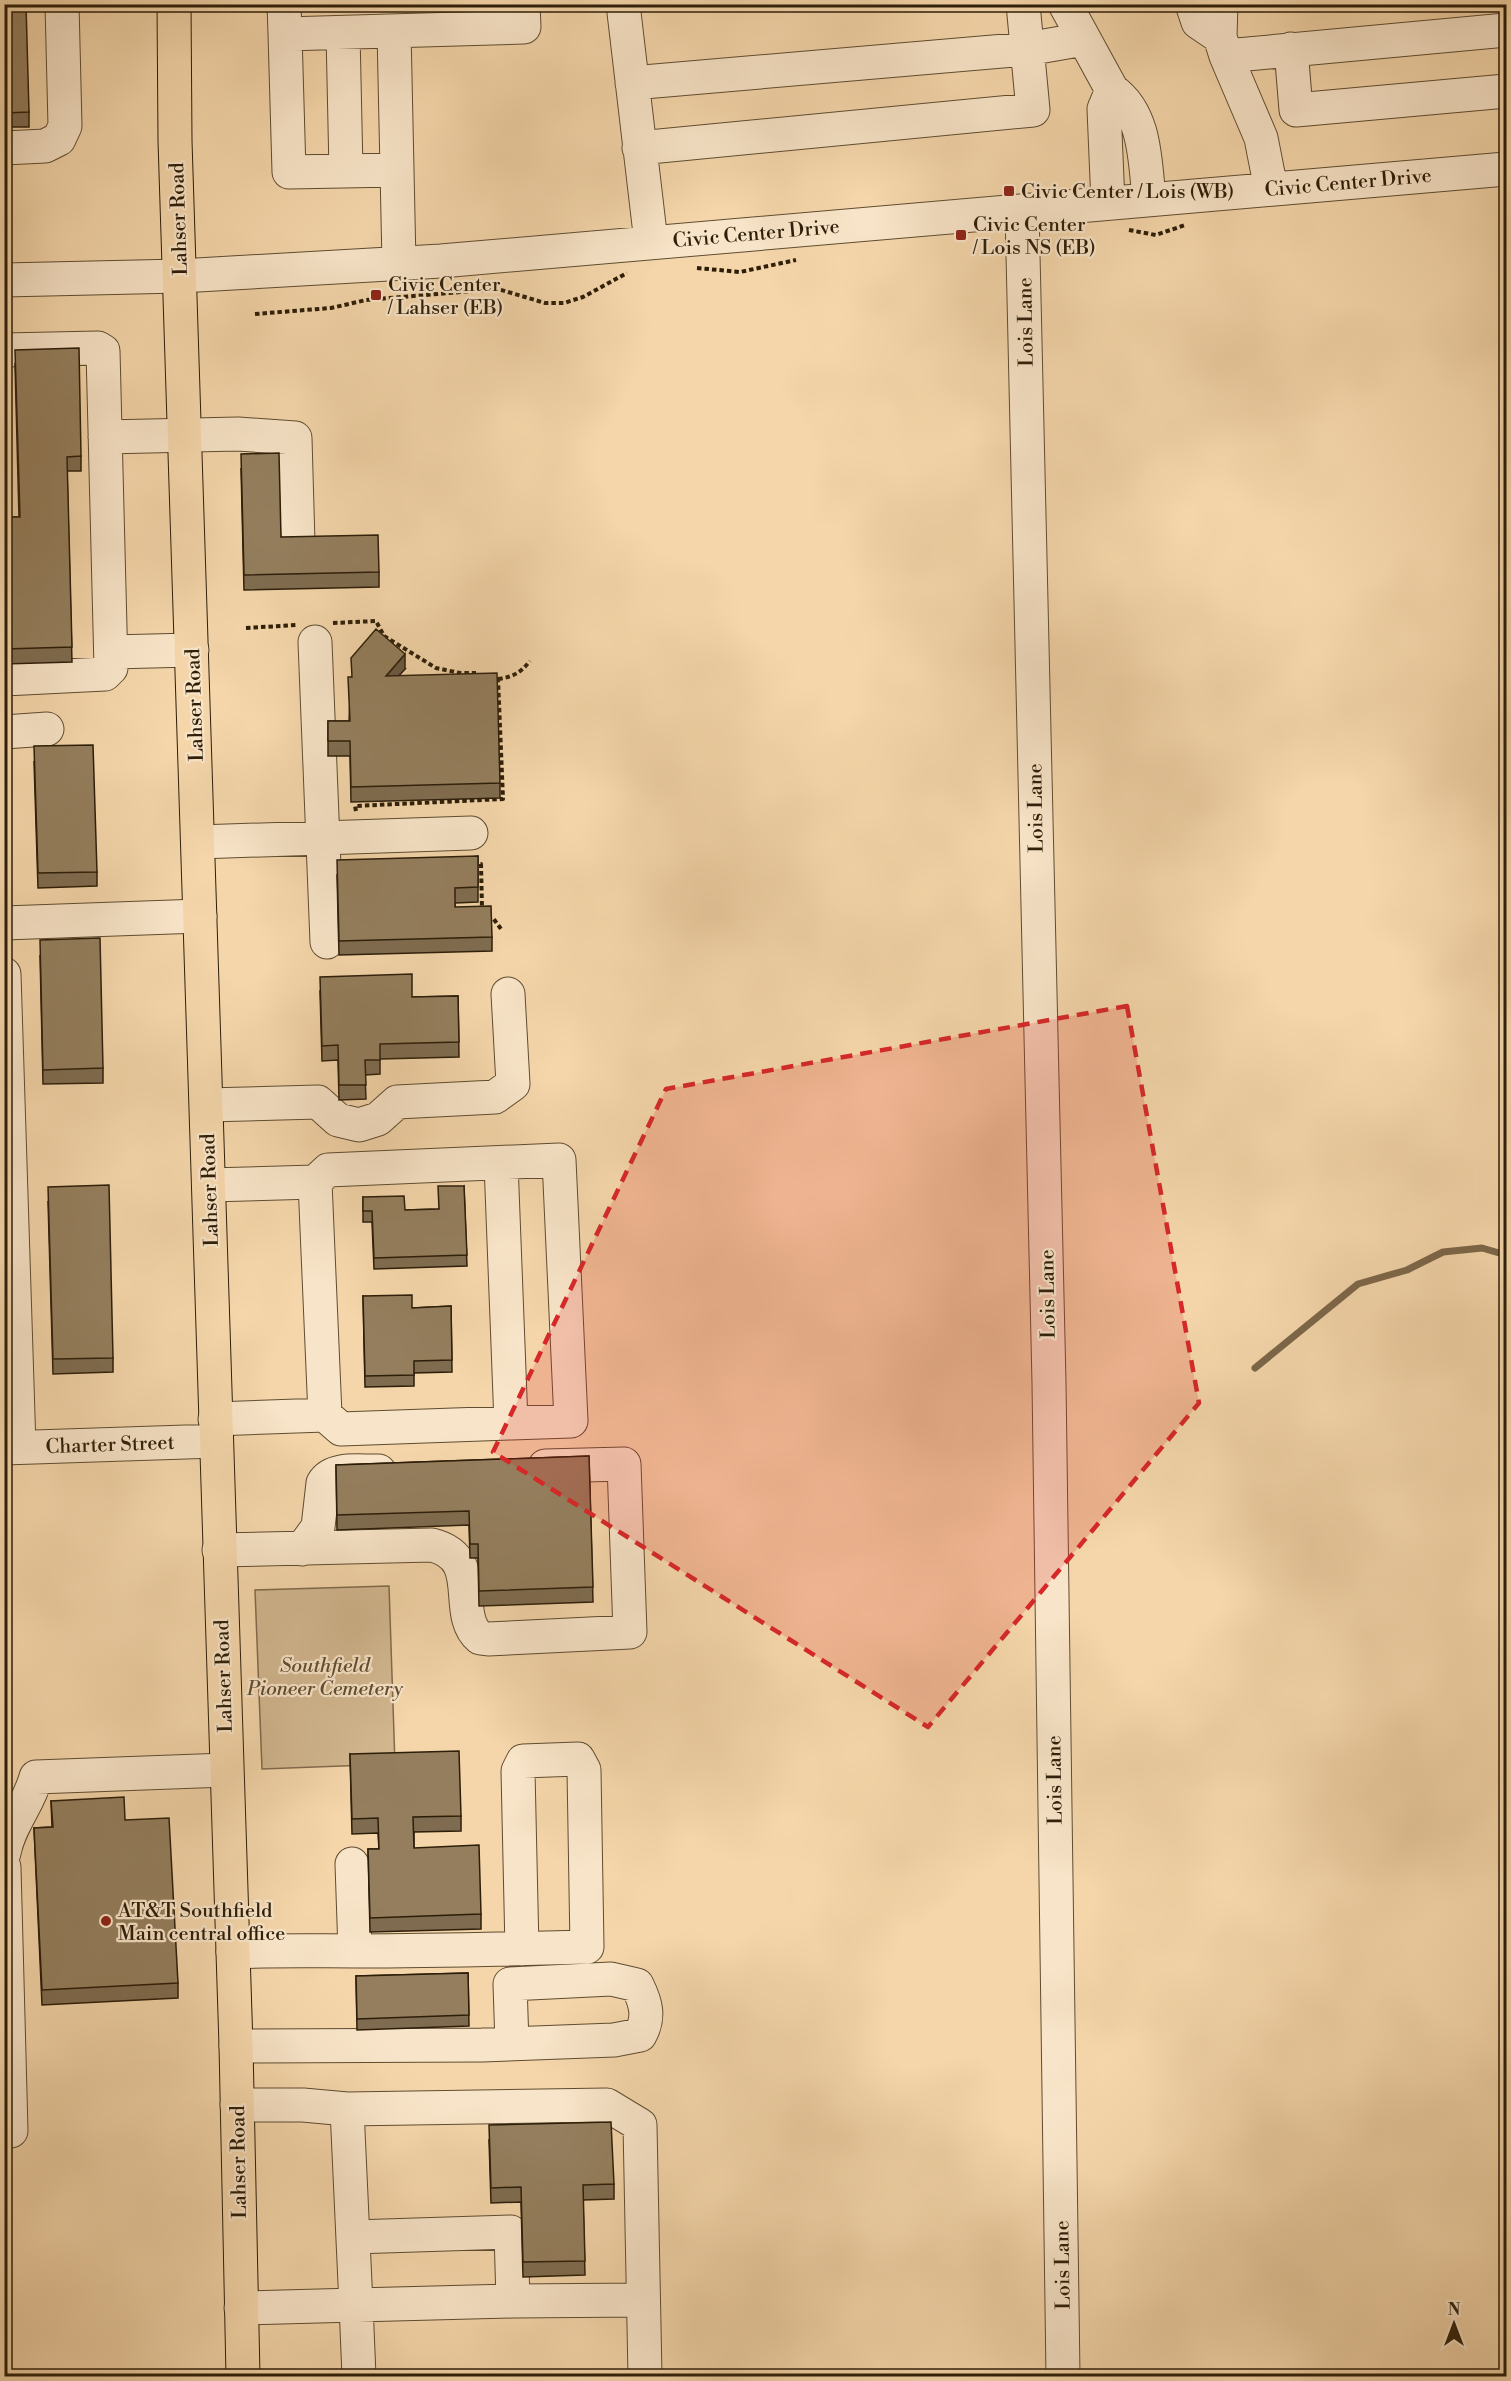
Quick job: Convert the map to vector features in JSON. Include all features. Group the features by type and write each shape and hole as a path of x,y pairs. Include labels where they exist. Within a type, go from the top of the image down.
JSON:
{"main road":[{"name":"Lahser Road","path":"174,4 175,141 236,2046 243,2376"}],"street":[{"path":"4,148 45,146 59,139 65,126 62,4"},
{"path":"397,170 289,172 284,19 394,31 469,17 524,27 523,4"},
{"path":"623,4 651,242"},
{"path":"639,148 1034,110 1023,4"},
{"path":"1065,4 1112,90 1122,97 1134,115 1140,133 1149,199"},
{"path":"1192,4 1198,22 1223,46 1291,49 1506,30"},
{"path":"1221,4 1223,46 1234,79 1261,138 1270,189"},
{"path":"330,23 346,171"},
{"path":"394,31 399,263"},
{"path":"632,83 1027,49 1084,39"},
{"path":"1291,49 1296,110 1506,91"},
{"path":"1108,203 1104,109 1112,90"},
{"name":"Civic Center Drive","path":"4,280 180,276 399,263 1506,169"},
{"name":"Lois Lane","path":"1022,211 1049,1383 1063,2376"},
{"path":"4,350 98,348 103,351 111,652 111,668 105,674 4,679"},
{"path":"105,437 264,434 295,438 298,543"},
{"path":"316,630 327,942"},
{"path":"111,652 192,650"},
{"path":"4,732 47,729"},
{"path":"198,842 323,838 470,849"},
{"path":"4,923 200,916"},
{"path":"4,974 12,1447"},
{"path":"207,1105 379,1095 397,1102 495,1097 513,1084 508,994"},
{"path":"341,1097 338,1120 359,1125 378,1119 397,1102"},
{"path":"209,1185 315,1182 328,1170 559,1160 571,1421 341,1429 325,1415 315,1182"},
{"path":"501,1163 511,1423"},
{"name":"Charter Street","path":"12,1447 86,1457 216,1430 325,1415"},
{"path":"219,1550 432,1545 441,1547 457,1560 463,1571 471,1626 480,1638 630,1632 624,1464 517,1467"},
{"path":"302,1548 318,1527 323,1483 331,1474 410,1470"},
{"path":"233,1952 298,1949 355,1951 522,1949 587,1947 584,1770 578,1759 523,1761 518,1772 522,1949"},
{"path":"4,1853 6,1841 33,1789 36,1777 226,1770"},
{"path":"352,1864 355,1951"},
{"path":"4,1867 11,2131"},
{"path":"236,2046 512,2044"},
{"path":"237,2105 303,2105 347,2109 607,2105 640,2125 645,2376"},
{"path":"347,2109 359,2376"},
{"path":"353,2236 511,2232 513,2301"},
{"path":"241,2308 642,2300"}],"path":[{"path":"693,267 746,271 804,259"},
{"path":"255,314 331,308 366,300 498,289 545,303 564,303 583,297 632,271"},
{"path":"246,628 316,630 376,621 384,636 436,668 460,673 482,674"},
{"path":"498,679 510,678 530,661"},
{"path":"356,816 355,806 503,799 498,679 493,674"},
{"path":"470,849 481,864 482,918 493,918 501,929"}],"highlighted area":[{"path":"1127,1006 1199,1403 928,1727 493,1452 666,1089"}],"green space":[{"name":"Southfield Pioneer Cemetery","path":"389,1586 395,1764 262,1769 255,1590"}],"building":[{"path":"4,5 26,5 29,112 4,113"},
{"path":"79,348 81,456 67,457 72,647 4,649 4,517 20,517 15,350"},
{"path":"279,453 281,537 378,535 379,572 244,575 241,454"},
{"path":"376,629 405,654 386,676 497,673 500,783 351,787 350,741 328,741 328,721 350,721 348,677 352,677 351,658"},
{"path":"93,745 97,872 38,873 34,746"},
{"path":"478,856 478,887 455,888 455,907 491,906 492,937 339,941 337,860"},
{"path":"100,938 103,1068 43,1070 40,940"},
{"path":"412,974 412,997 458,996 459,1042 380,1044 380,1060 365,1060 366,1085 339,1085 338,1045 322,1046 320,977"},
{"path":"109,1185 113,1358 53,1359 48,1187"},
{"path":"438,1186 464,1186 467,1255 374,1258 372,1211 363,1211 363,1197 404,1196 405,1210 439,1209"},
{"path":"412,1295 412,1308 451,1306 452,1360 414,1361 414,1375 365,1376 363,1296"},
{"path":"589,1456 593,1587 479,1591 478,1544 470,1544 469,1511 337,1515 336,1465"},
{"path":"459,1751 461,1816 413,1817 414,1848 479,1845 481,1914 370,1918 368,1849 379,1849 378,1818 352,1819 350,1754"},
{"name":"AT&T Southfield Main central office","path":"124,1797 125,1820 169,1818 178,1983 42,1990 34,1828 53,1827 51,1801"},
{"path":"468,1973 469,2015 357,2019 356,1976"},
{"path":"611,2122 614,2184 583,2185 585,2261 523,2262 521,2187 491,2188 489,2125"}],"waterway":[{"path":"1255,1368 1358,1284 1407,1270 1443,1252 1482,1248 1506,1255"}],"place":[{"name":"Civic Center / Lois (WB)","path":"1009,191"},
{"name":"Civic Center / Lois NS (EB)","path":"961,235"},
{"name":"Civic Center / Lahser (EB)","path":"376,295"},
{"name":"AT&T Southfield Main central office","path":"106,1921"}]}
